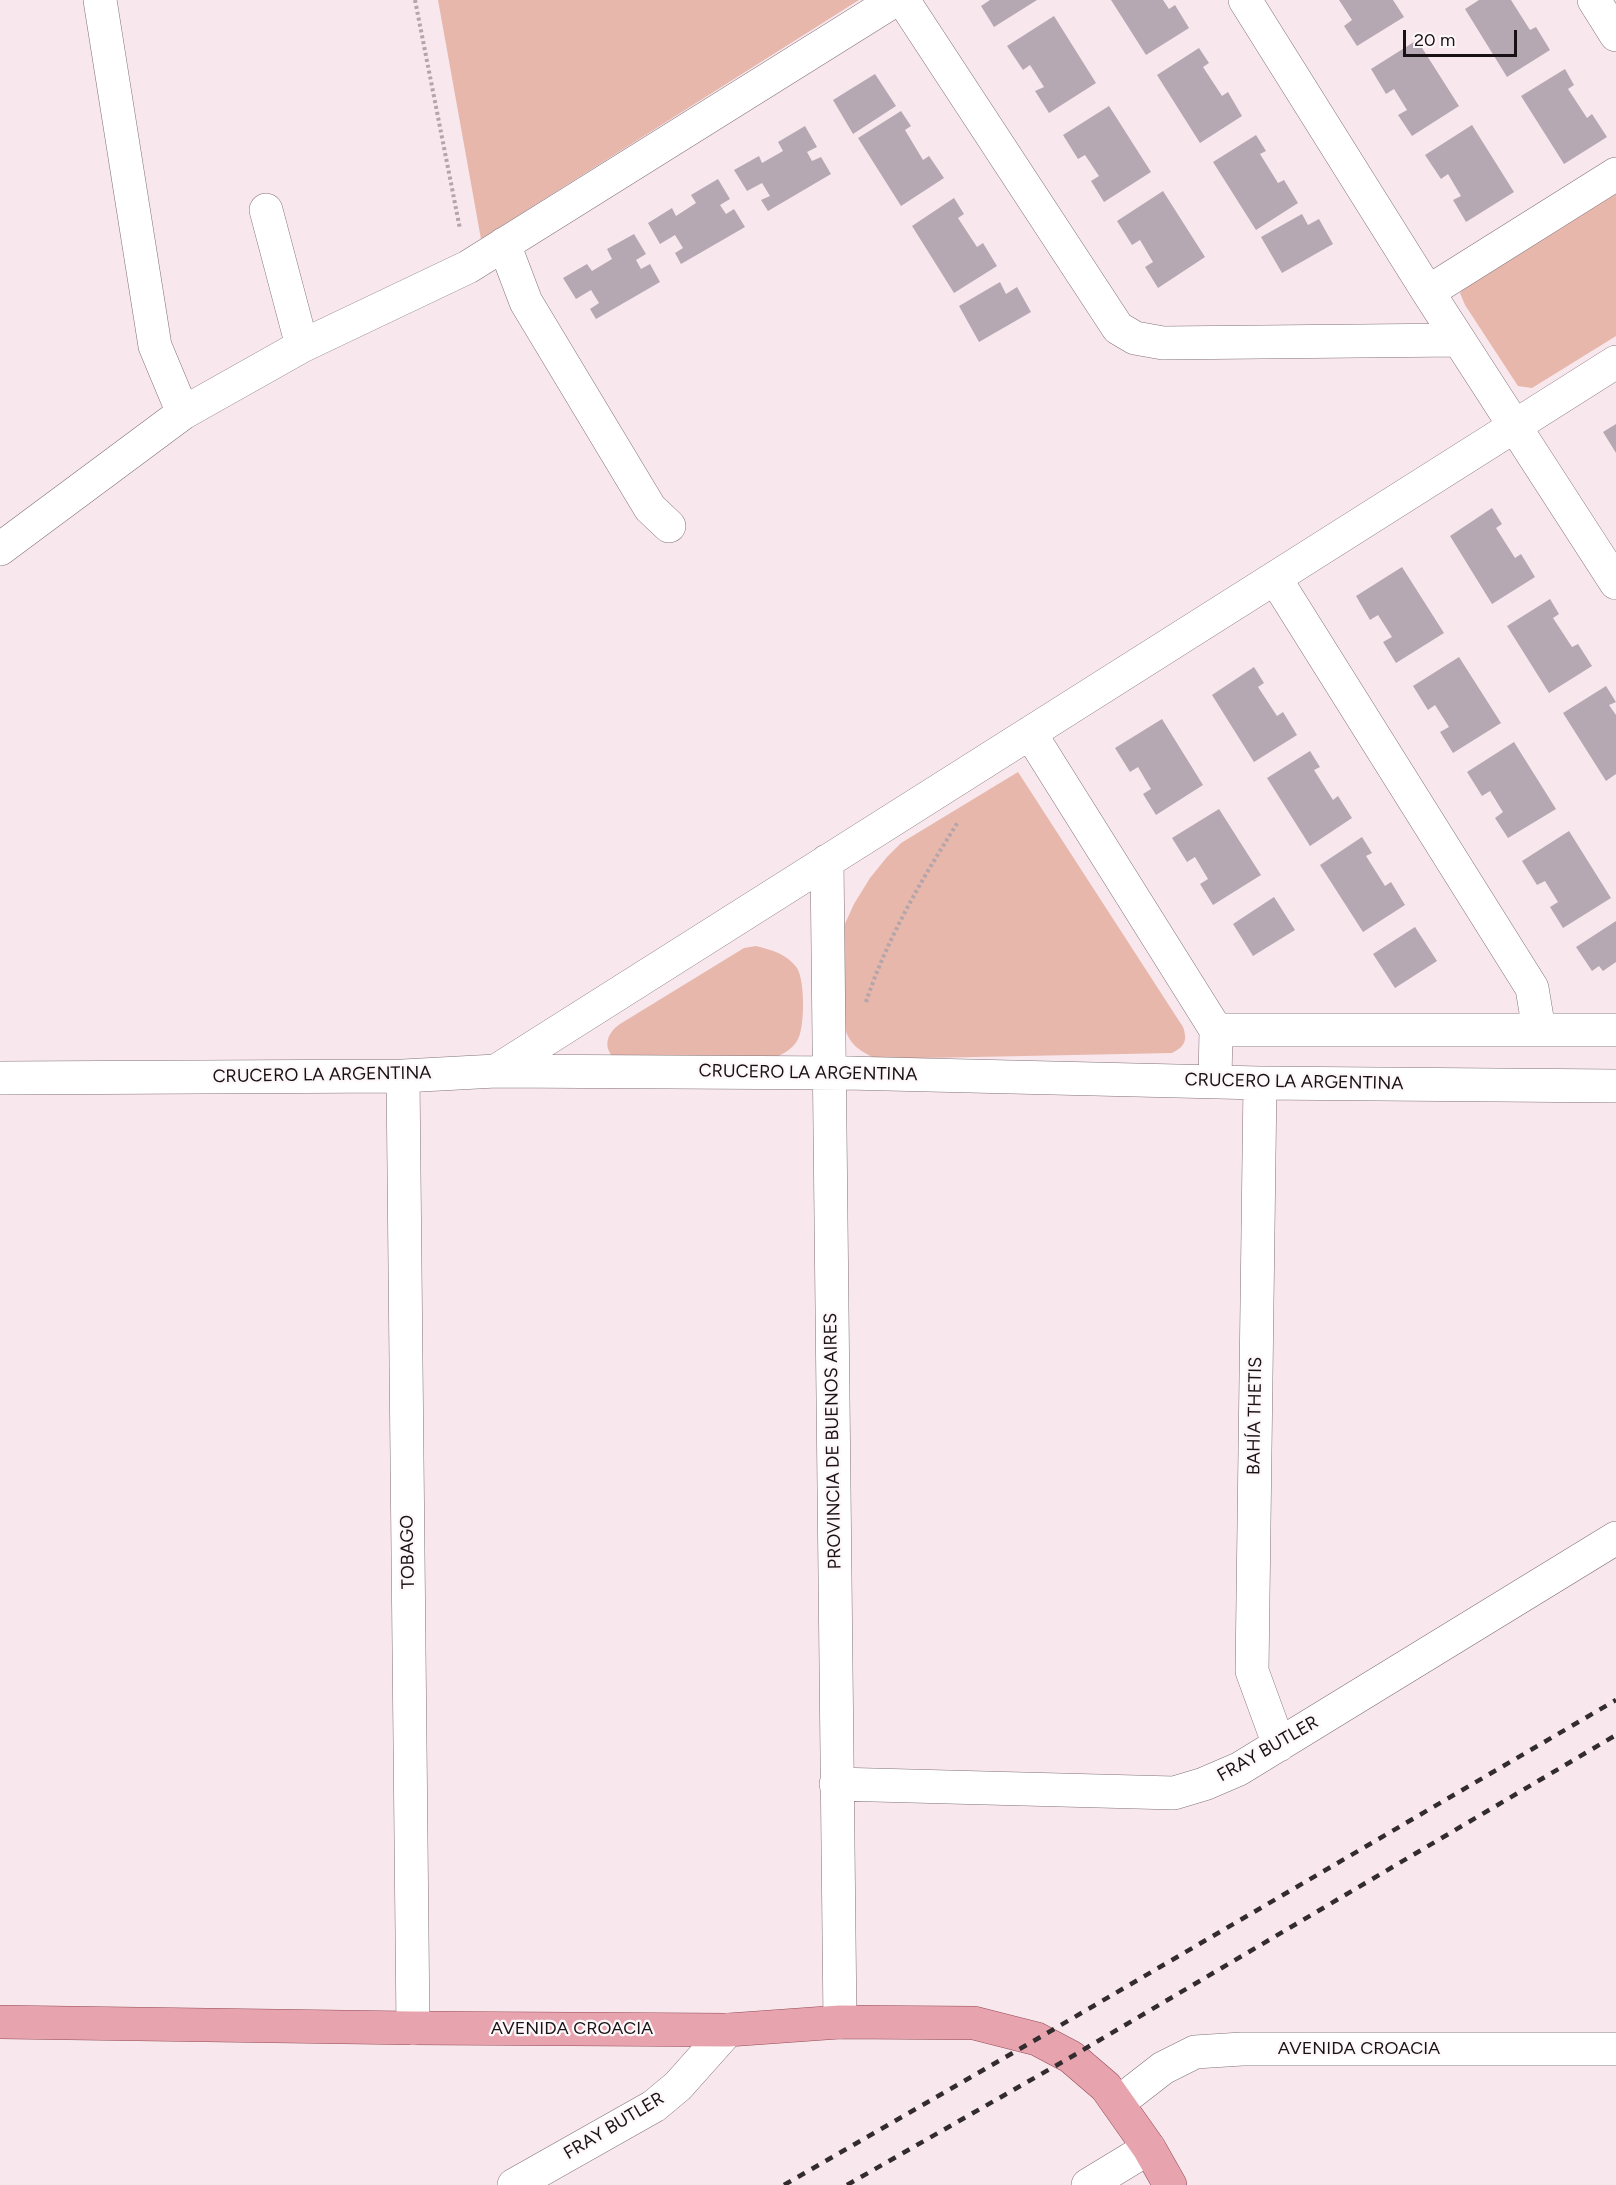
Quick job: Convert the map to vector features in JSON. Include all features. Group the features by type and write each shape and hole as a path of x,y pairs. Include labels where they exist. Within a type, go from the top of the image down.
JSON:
{"main road":[{"name":"AVENIDA CROACIA","path":"0,2022 728,2030 840,2022 974,2023 1037,2039 1071,2056 1106,2087 1149,2148 1170,2185"}],"street":[{"path":"100,0 155,346 183,413"},
{"path":"0,549 183,413 302,346 468,267 895,0"},
{"path":"903,0 1118,328 1135,338 1163,343 1459,340"},
{"path":"1245,0 1428,292 1616,583"},
{"path":"1594,0 1616,35"},
{"path":"1428,292 1616,174"},
{"path":"266,210 302,346"},
{"path":"504,244 526,302 651,508 669,526"},
{"path":"496,1071 1616,363"},
{"path":"1275,578 1532,988 1539,1030"},
{"path":"1030,733 1216,1030 1215,1081"},
{"name":"PROVINCIA DE BUENOS AIRES","path":"827,861 840,2022"},
{"path":"1216,1030 1616,1030"},
{"name":"CRUCERO LA ARGENTINA","path":"0,1077 403,1076 496,1071 829,1073 1260,1083 1616,1086"},
{"name":"TOBAGO","path":"403,1076 413,2028"},
{"name":"BAHÍA THETIS","path":"1260,1083 1252,1671 1279,1745"},
{"name":"FRAY BUTLER","path":"836,1784 1174,1793 1204,1784 1239,1769 1616,1538"},
{"name":"FRAY BUTLER","path":"514,2185 654,2106 678,2086 728,2030"},
{"name":"AVENIDA CROACIA","path":"1118,2103 1163,2068 1195,2052 1242,2049 1616,2049"},
{"path":"1088,2185 1149,2148"}],"path":[{"path":"415,0 468,267"},
{"path":"864,1010 885,951 905,911 959,821"}],"shaded area":[{"path":"438,0 859,0 481,239"},
{"path":"1616,193 1616,336 1532,388 1518,386 1465,305 1460,293 1465,287"},
{"path":"1018,772 1183,1027 1185,1040 1176,1051 1172,1053 876,1059 859,1049 848,1037 843,1024 843,928 870,878 901,843"},
{"path":"756,946 784,956 793,963 800,974 803,993 802,1026 797,1041 784,1053 774,1058 615,1059 608,1050 609,1036 620,1024 744,948"}],"building":[{"path":"990,0 1037,0 994,27 981,6"},
{"path":"1111,0 1163,0 1169,9 1175,5 1189,28 1146,55"},
{"path":"1339,0 1393,0 1404,17 1357,46 1344,26 1352,20"},
{"path":"1479,0 1511,0 1530,30 1536,27 1550,50 1507,77 1465,9"},
{"path":"1054,16 1096,83 1049,113 1035,91 1044,87 1030,65 1023,70 1007,46"},
{"path":"1417,40 1459,106 1412,136 1398,115 1407,110 1394,89 1386,94 1371,69"},
{"path":"1199,48 1209,63 1203,67 1222,96 1228,92 1242,116 1200,143 1157,75"},
{"path":"1565,69 1574,85 1568,89 1587,118 1592,114 1607,137 1564,164 1521,96"},
{"path":"875,74 896,106 853,134 833,100"},
{"path":"1109,106 1151,172 1104,202 1091,181 1099,176 1085,155 1078,159 1063,135"},
{"path":"901,111 911,126 905,130 923,160 929,156 944,178 901,206 858,138"},
{"path":"1472,125 1514,192 1466,222 1453,200 1461,196 1448,174 1441,179 1425,155"},
{"path":"805,126 817,147 807,152 812,161 821,157 831,174 768,211 761,200 770,196 762,183 747,191 734,170 759,156 762,163 783,151 778,142"},
{"path":"1256,135 1266,151 1260,154 1278,183 1284,180 1298,203 1256,230 1213,162"},
{"path":"718,179 730,199 720,205 726,214 734,209 745,227 681,264 675,253 683,248 675,235 660,244 648,223 672,208 676,216 696,203 691,195"},
{"path":"1163,191 1205,257 1158,288 1145,267 1153,262 1140,240 1132,245 1117,221"},
{"path":"954,198 964,214 958,218 977,247 983,243 997,266 954,293 912,226"},
{"path":"1302,214 1308,225 1319,219 1333,244 1282,273 1261,237"},
{"path":"634,234 646,254 636,260 641,269 650,264 660,282 596,319 590,309 599,303 591,290 576,299 563,278 587,264 592,271 612,259 607,249"},
{"path":"1000,282 1006,294 1017,287 1031,312 979,342 959,306"},
{"path":"1616,424 1616,453 1603,432"},
{"path":"1492,508 1502,524 1496,528 1515,558 1521,554 1535,577 1492,604 1450,536"},
{"path":"1402,567 1444,633 1396,663 1383,642 1392,637 1378,615 1370,620 1356,596"},
{"path":"1550,599 1559,614 1553,618 1572,647 1578,644 1592,666 1549,693 1507,626"},
{"path":"1459,657 1501,723 1453,753 1440,732 1449,727 1435,705 1428,710 1413,686"},
{"path":"1254,667 1264,683 1258,687 1277,716 1283,712 1297,735 1254,762 1212,695"},
{"path":"1606,686 1616,702 1609,705 1616,715 1616,774 1606,781 1563,713"},
{"path":"1162,719 1203,785 1156,815 1143,794 1151,789 1138,767 1130,772 1115,748"},
{"path":"1514,742 1556,809 1508,838 1495,818 1503,812 1490,791 1482,796 1467,772"},
{"path":"1310,751 1320,767 1314,770 1333,800 1338,796 1352,818 1310,846 1267,778"},
{"path":"1219,809 1261,875 1213,905 1200,884 1208,879 1195,857 1187,862 1172,838"},
{"path":"1569,831 1611,898 1563,928 1550,907 1558,902 1545,881 1537,885 1522,861"},
{"path":"1362,837 1372,853 1366,856 1385,886 1391,882 1405,905 1363,932 1320,865"},
{"path":"1274,897 1295,930 1253,956 1233,924"},
{"path":"1616,921 1616,962 1603,971 1599,966 1592,971 1576,947"},
{"path":"1415,927 1437,961 1395,988 1373,954"}],"railway":[{"path":"784,2185 1616,1700"},
{"path":"847,2185 1071,2057 1616,1735"}]}
